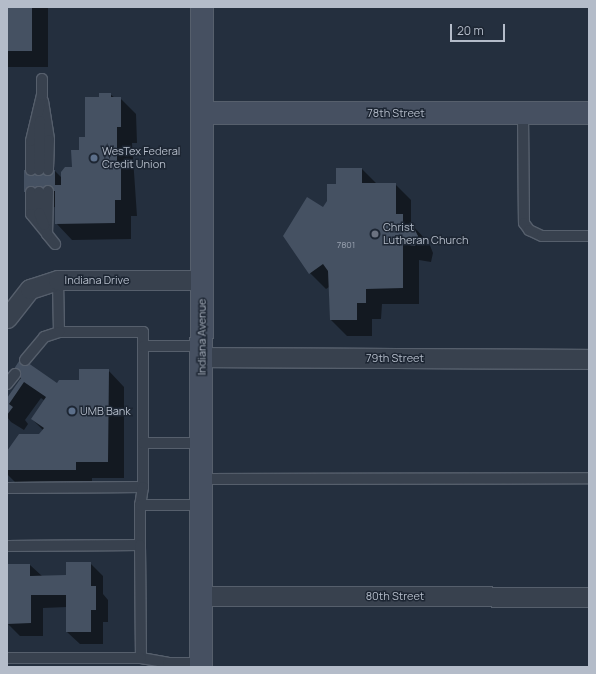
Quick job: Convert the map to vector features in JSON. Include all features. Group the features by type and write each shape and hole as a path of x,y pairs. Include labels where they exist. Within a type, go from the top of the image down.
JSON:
{"main road":[{"name":"Indiana Avenue","path":"201,665 202,7"},
{"name":"78th Street","path":"202,113 589,114"}],"street":[{"name":"Indiana Drive","path":"7,318 30,289 58,280 202,280"},
{"name":"79th Street","path":"202,352 589,358"},
{"name":"80th Street","path":"202,596 589,597"}],"lane":[{"path":"42,79 42,95 49,140 39,170 31,141 42,95"},
{"path":"523,113 524,223 528,230 542,236 589,236"},
{"path":"47,234 40,192 31,214 47,234 55,244"},
{"path":"58,280 59,332"},
{"path":"25,360 44,337 59,332 143,332 143,487 140,505 141,658"},
{"path":"143,346 202,352"},
{"path":"7,384 15,374"},
{"path":"143,443 202,443"},
{"path":"202,479 589,478"},
{"path":"7,488 143,487"},
{"path":"140,505 202,505"},
{"path":"7,546 140,545"},
{"path":"7,658 117,662 141,658 168,663 201,665"}],"building":[{"path":"7,7 32,7 32,51 7,51"},
{"name":"WesTex Federal Credit Union","path":"99,93 111,93 111,97 121,97 121,127 117,127 117,167 121,167 121,200 115,200 115,223 55,224 55,191 24,192 24,170 55,170 55,185 61,185 61,172 65,167 72,167 71,150 79,150 79,137 85,137 85,97 99,97"},
{"name":"Christ Lutheran Church","path":"336,168 362,168 362,183 396,183 396,214 403,214 403,228 413,226 418,236 415,246 403,244 403,288 366,289 366,303 357,303 357,320 330,320 328,271 323,264 309,274 283,236 307,197 323,207 327,201 327,184 336,184"},
{"name":"UMB Bank","path":"21,358 57,383 59,380 79,380 79,369 109,369 108,462 76,462 76,470 7,470 7,451 19,434 39,434 44,428 31,419 46,397 24,382 9,404 13,407 7,415 7,398 21,378 12,372"},
{"path":"66,562 91,562 91,586 96,586 96,610 91,610 91,632 66,632 66,595 31,595 31,623 7,624 7,564 30,564 30,576 66,575"}],"place":[{"name":"WesTex Federal Credit Union","path":"94,158"},
{"name":"Christ Lutheran Church","path":"375,234"},
{"name":"UMB Bank","path":"72,411"}]}
